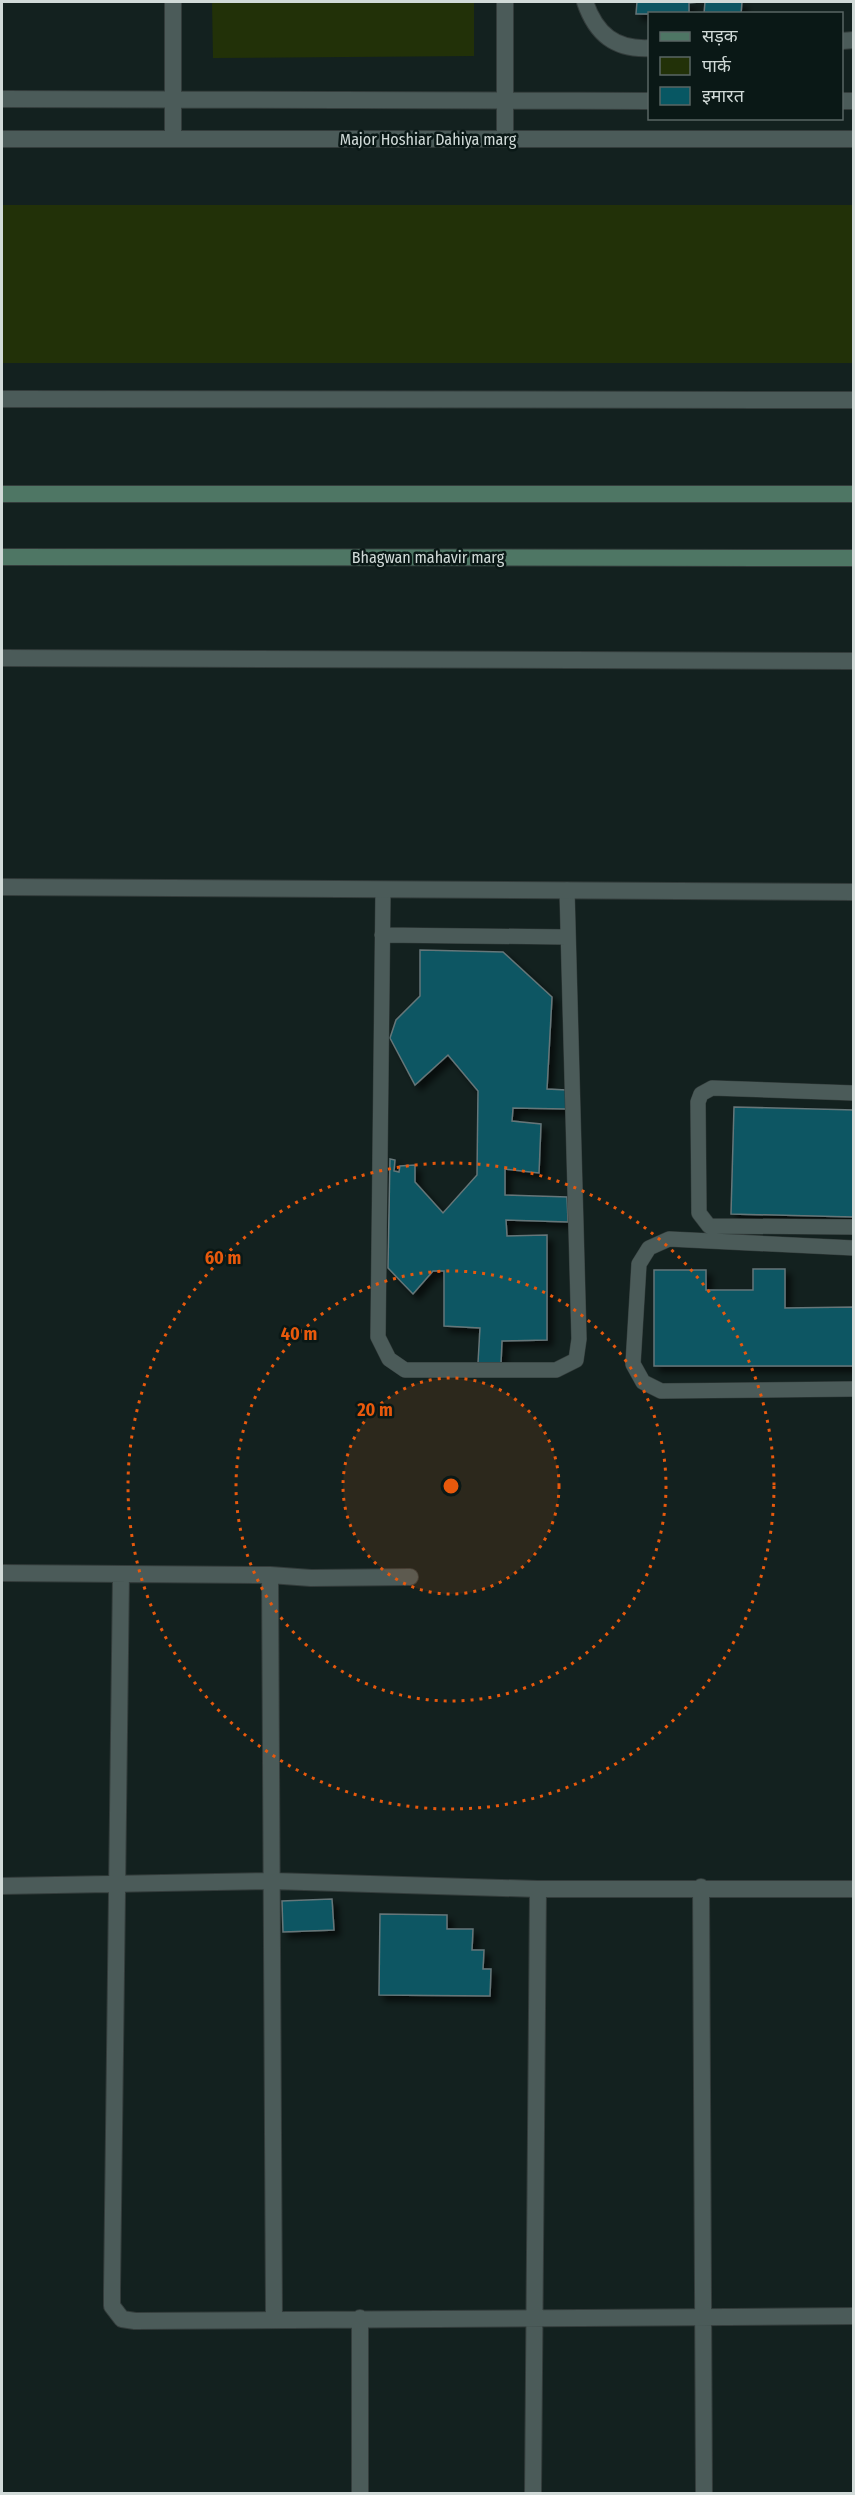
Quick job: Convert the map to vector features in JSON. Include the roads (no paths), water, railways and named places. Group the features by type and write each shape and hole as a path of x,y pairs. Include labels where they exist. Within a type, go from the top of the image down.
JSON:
{"main road":[{"path":"2,494 854,494"},
{"name":"Bhagwan mahavir marg","path":"2,556 854,558"}],"street":[{"path":"172,2 173,139"},
{"path":"505,2 505,139"},
{"path":"585,2 591,18 608,38 629,49 648,48"},
{"path":"2,99 648,101"},
{"name":"Major Hoshiar Dahiya marg","path":"2,139 854,139"},
{"path":"2,399 854,399"},
{"path":"2,658 854,661"},
{"path":"2,887 854,892"},
{"path":"2,1573 270,1575 311,1578 410,1576"},
{"path":"121,1574 112,2306 122,2319 135,2321 854,2316"},
{"path":"270,1575 274,2319"},
{"path":"2,1886 272,1881 538,1889 854,1888"},
{"path":"701,1887 704,2493"},
{"path":"534,2493 538,1889"},
{"path":"360,2318 360,2493"}],"lane":[{"path":"383,891 378,1337 389,1359 405,1370 556,1370 576,1360 579,1339 567,890"},
{"path":"382,935 567,937"},
{"path":"854,1094 712,1088 701,1094 698,1102 699,1213 709,1226 854,1227"},
{"path":"854,1248 669,1239 650,1248 639,1264 633,1364 643,1382 661,1391 854,1389"}]}
